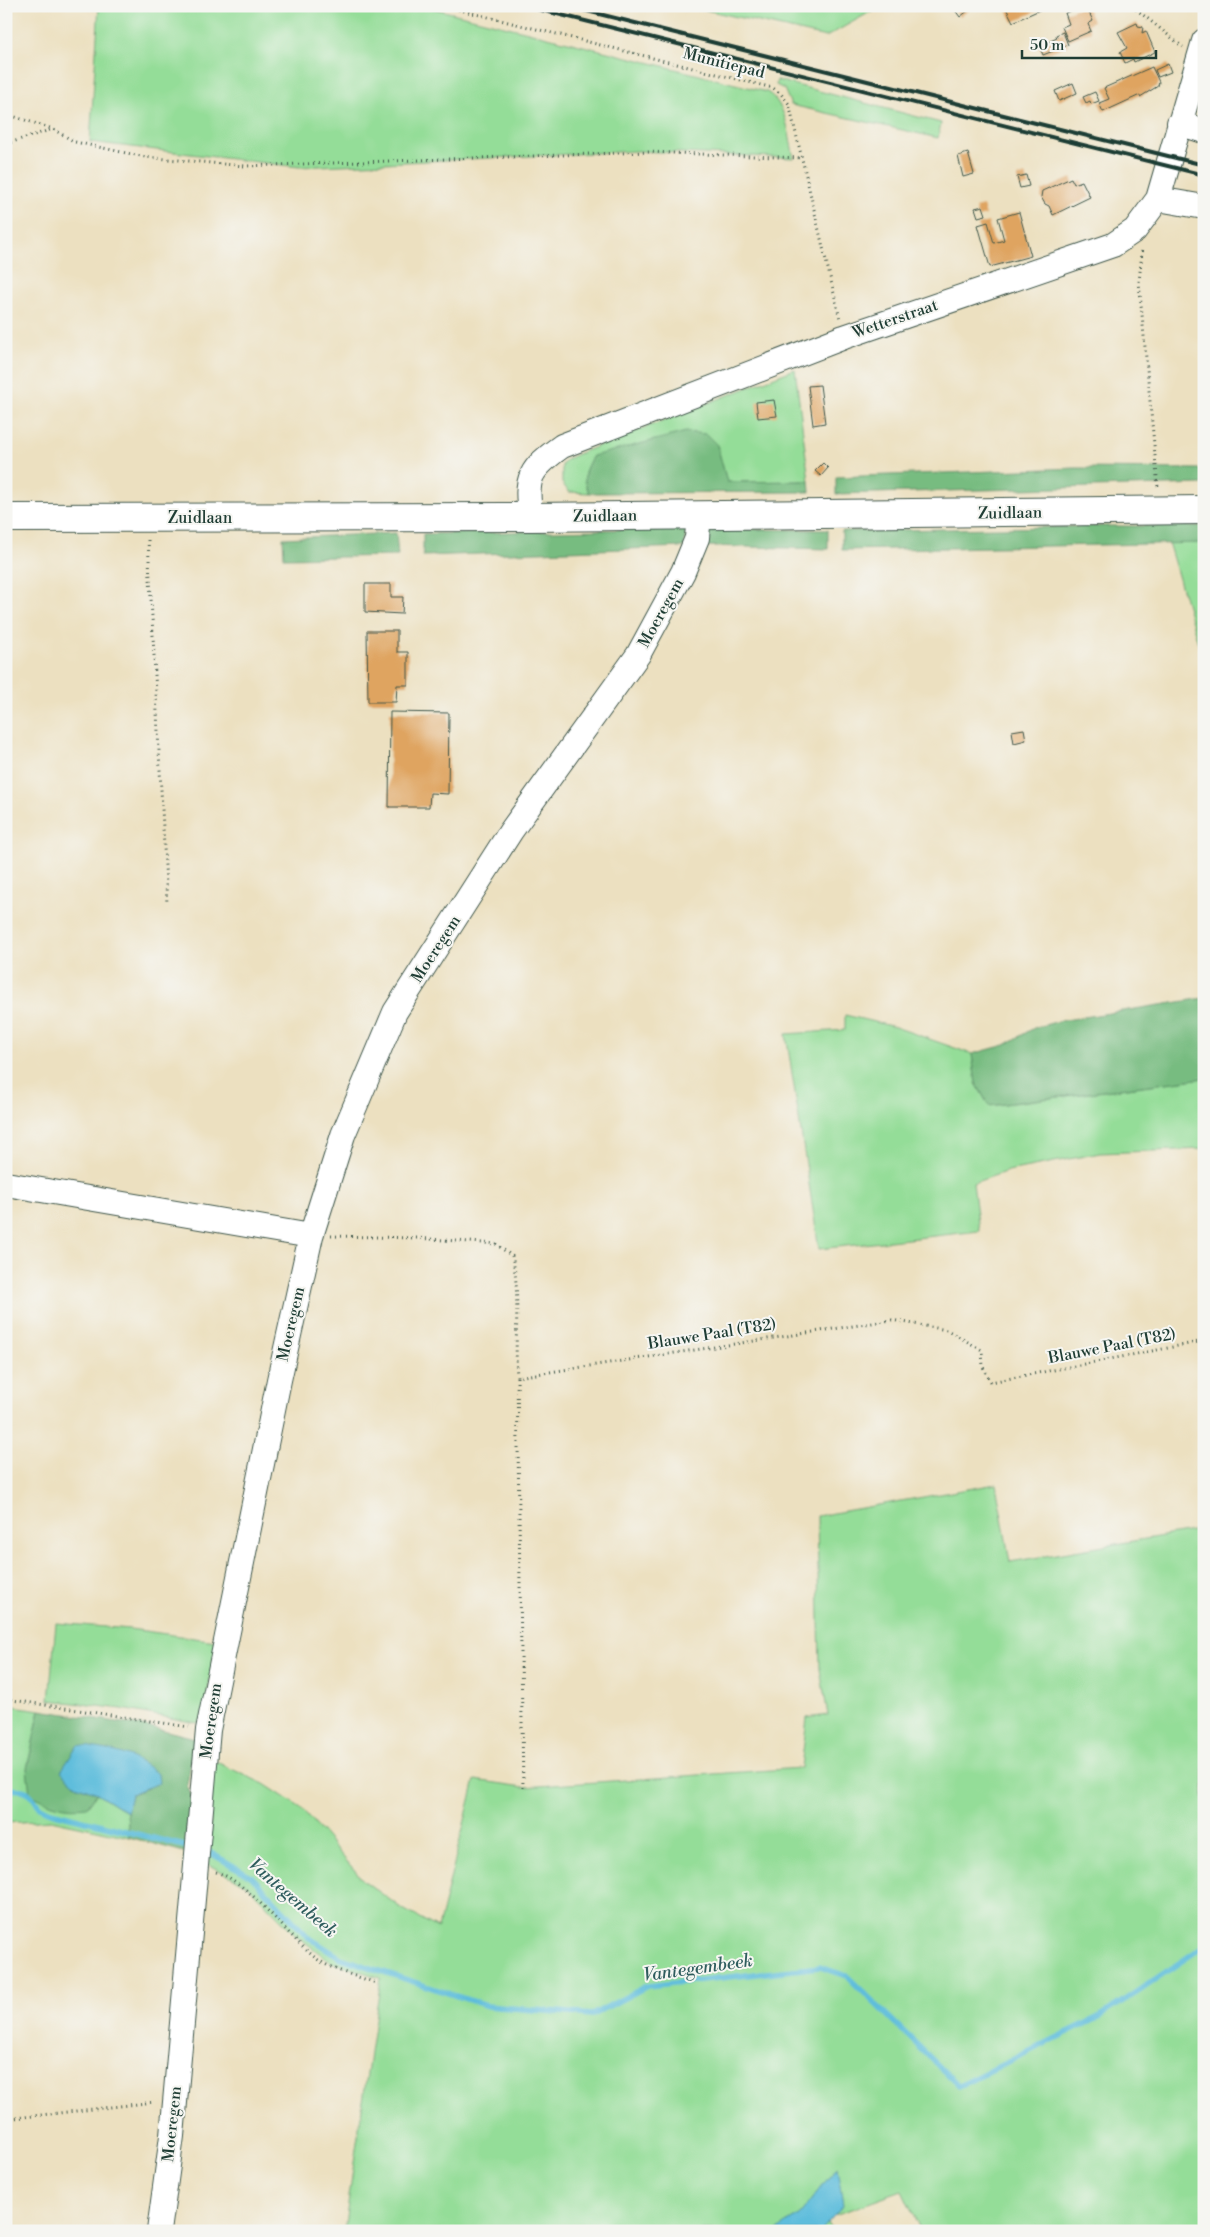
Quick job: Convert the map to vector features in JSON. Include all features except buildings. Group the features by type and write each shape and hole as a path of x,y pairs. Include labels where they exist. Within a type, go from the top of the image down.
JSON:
{"main road":[{"name":"Zuidlaan","path":"6,518 531,517 699,514 933,515 1204,510"}],"street":[{"name":"Wetterstraat","path":"531,517 527,496 529,478 540,461 562,446 844,337 1112,245 1135,230 1151,209 1201,49"},
{"path":"1179,123 1204,131"},
{"path":"1151,209 1204,207"},
{"name":"Moeregem","path":"159,2231 175,2100 208,1730 279,1380 311,1236 343,1135 395,1012 511,831 638,655 683,572 698,538 699,514"},
{"path":"6,1184 311,1236"}],"path":[{"name":"Munitiepad","path":"444,6 773,88 781,94 789,104 844,337"},
{"path":"1132,6 1201,49"},
{"path":"6,114 53,129 74,142 145,157 245,166 650,152 802,158"},
{"path":"6,144 53,129"},
{"path":"1151,209 1139,282 1160,511"},
{"path":"147,518 166,904"},
{"path":"311,1236 417,1238 496,1244 512,1256 517,1281 515,1344 523,1788"},
{"name":"Blauwe Paal (T82)","path":"517,1377 892,1320 947,1330 982,1350 983,1367 991,1382 1204,1341"},
{"path":"6,1699 208,1730"},
{"path":"196,1866 221,1874 245,1889 314,1957 335,1968 376,1983"},
{"path":"6,2119 175,2100"}],"green space":[{"path":"99,6 424,6 767,92 774,97 783,113 789,131 794,158 638,151 299,167 90,142"},
{"path":"688,6 881,6 826,37"},
{"path":"777,80 941,123 938,138 791,105 784,89 776,85"},
{"path":"795,369 809,481 727,482 717,445 593,456 585,474 585,483 589,493 569,492 562,483 562,465 567,459"},
{"path":"686,432 706,434 717,445 727,482 809,481 810,492 589,493 585,483 585,474 593,456"},
{"path":"1075,468 1204,469 1204,484 836,494 836,477"},
{"path":"1204,526 1204,543 842,550 842,531"},
{"path":"686,528 684,547 423,556 423,534"},
{"path":"705,529 828,530 828,549 705,546"},
{"path":"396,533 398,556 284,558 283,538"},
{"path":"1168,542 1204,543 1204,663"},
{"path":"1204,998 1204,1078 989,1106 976,1083 972,1054 1005,1045 1034,1028 1059,1021"},
{"path":"845,1015 895,1027 972,1054 976,1083 989,1106 1204,1078 1204,1149 1100,1153 1008,1171 973,1183 979,1231 819,1249 786,1034 845,1030"},
{"path":"996,1484 1010,1562 1204,1529 1204,2231 921,2231 902,2191 826,2218 832,2231 344,2231 381,1978 331,1962 297,1936 247,1885 209,1865 212,1760 264,1784 301,1808 363,1880 401,1908 438,1928 475,1780 524,1787 801,1768 807,1718 828,1715 820,1670 817,1516"},
{"path":"56,1623 130,1629 216,1641 204,1717 197,1723 122,1709 49,1700"},
{"path":"6,1705 40,1710 27,1769 87,1807 97,1793 127,1812 129,1837 51,1820 6,1823"},
{"path":"40,1710 155,1728 195,1738 187,1785 196,1807 191,1854 129,1837 127,1812 131,1794 148,1788 76,1785 97,1793 87,1807 79,1808 57,1805 30,1794 27,1769"}],"water":[{"path":"78,1745 129,1756 158,1774 159,1783 131,1794 127,1812 97,1793 76,1785 61,1771"},
{"path":"837,2167 843,2205 821,2231 777,2231 800,2214"}],"waterway":[{"name":"Vantegembeek","path":"6,1790 18,1789 26,1791 39,1807 51,1812 192,1848"},
{"name":"Vantegembeek","path":"207,1851 251,1876 308,1937 341,1958 487,2006 592,2015 647,1986 820,1967 847,1976 959,2086 1101,2016 1204,1946"}],"railway":[{"path":"525,6 1204,175"},
{"path":"567,6 1204,165"}]}
